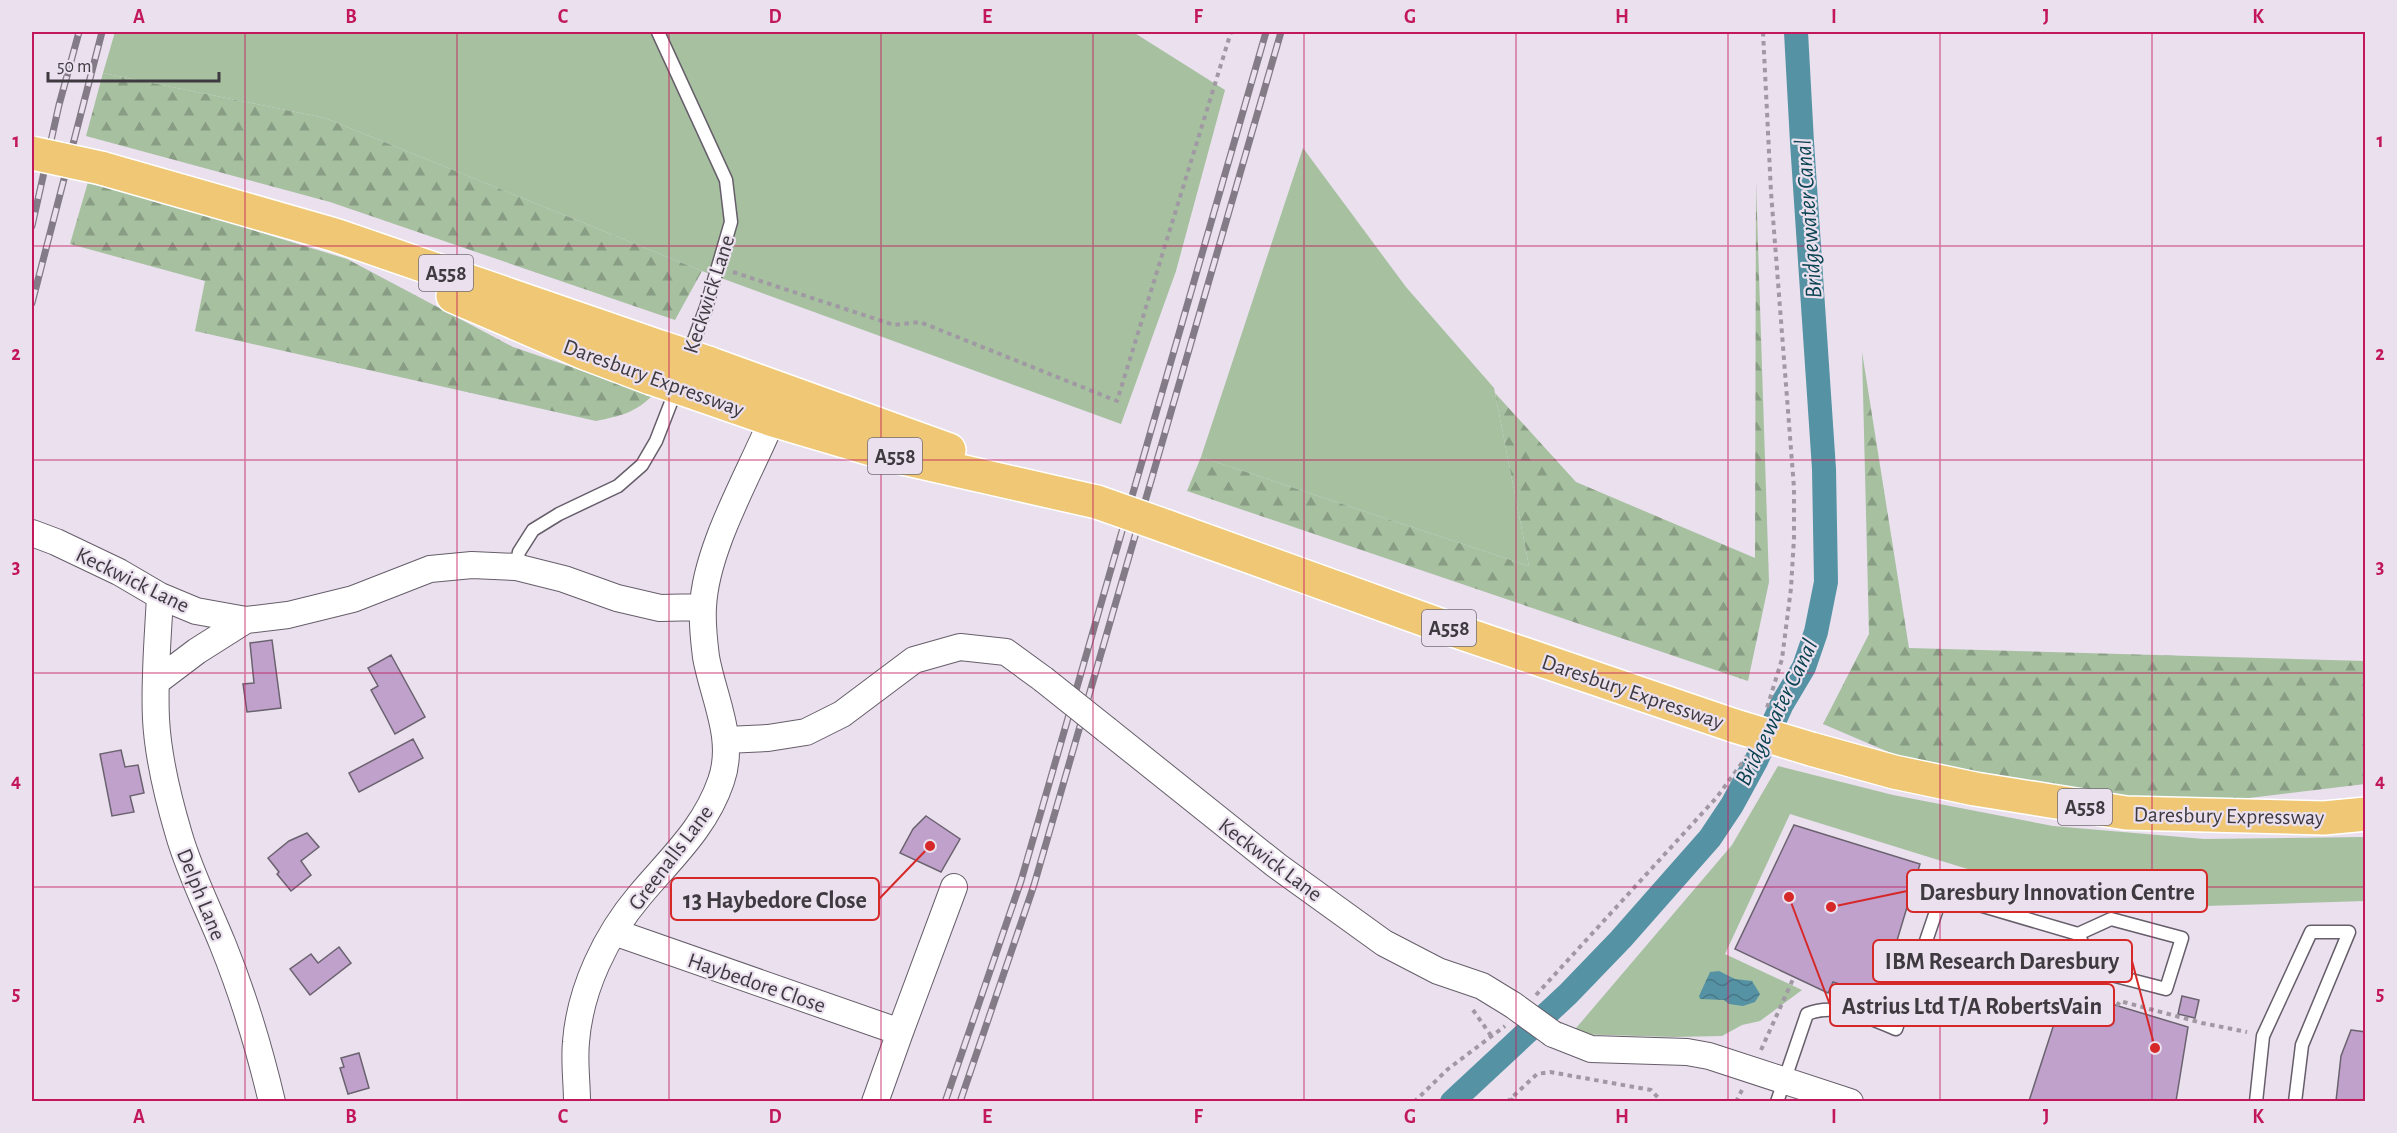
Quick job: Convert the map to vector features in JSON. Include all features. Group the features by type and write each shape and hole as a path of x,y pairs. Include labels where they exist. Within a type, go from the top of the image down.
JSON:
{"main road":[{"name":"Daresbury Expressway","path":"32,153 101,168 335,235 778,406 1097,502 1459,632 1750,732 1894,772 1974,789 2126,813 2324,818 2366,814"}],"street":[{"path":"703,607 709,567 720,537 778,406"},
{"name":"Keckwick Lane","path":"32,533 56,542 119,572 160,596 196,611 246,620 288,615 353,599 430,569 472,565 516,567 564,579 617,598 660,608 703,607"},
{"name":"Delph Lane","path":"160,596 156,720 162,762 179,836 196,887 223,946 257,1038 272,1101"},
{"name":"Greenalls Lane","path":"577,1101 576,1042 588,982 614,932 639,896 679,852 709,812 722,778 726,740 706,655 703,607"},
{"path":"156,682 197,651 246,620"},
{"name":"Keckwick Lane","path":"726,740 768,738 806,732 842,714 914,660 960,647 1006,652 1276,865 1384,943 1438,971 1482,986 1519,1008 1553,1034 1591,1049 1698,1054 1781,1091 1850,1101"},
{"path":"875,1101 954,886"},
{"name":"Haybedore Close","path":"614,932 900,1032"}],"lane":[{"name":"Keckwick Lane","path":"516,567 519,552 533,530 559,514 618,486 642,465 656,441 706,308 731,222 726,180 658,32"},
{"path":"1781,1091 1798,1034 1807,1014 1818,1009 1862,1015 1896,1029 1942,894 2078,934 2111,919 2182,938 2166,989 2096,971 2078,934"},
{"path":"2256,1101 2262,1036 2312,932 2349,932 2302,1045 2295,1101"}],"path":[{"path":"718,267 894,325 920,322 1117,401 1231,32"},
{"path":"1414,1101 1519,1008 1718,797 1782,659 1791,588 1794,488 1771,192 1763,32"},
{"path":"1760,1054 1794,977"},
{"path":"2117,1006 2120,1001 2202,1023 2235,1029"},
{"path":"1509,1100 1537,1074 1550,1072 1651,1090 1662,1101"},
{"path":"1736,1101 1744,1086"},
{"path":"1509,1100 1517,1101"}],"green space":[{"path":"115,32 1133,32 1225,90 1176,271 1121,424 702,271 325,118 103,73"},
{"path":"103,73 325,118 702,271 675,320 330,202 86,136"},
{"path":"1303,148 1406,287 1494,388 1529,566 1201,457"},
{"path":"88,182 132,193 347,259 513,347 653,395 627,413 596,421 195,331 205,281 70,244"},
{"path":"1756,183 1769,582 1748,681 1187,491 1201,457 1529,566 1495,393 1576,482 1755,558"},
{"path":"1862,352 1909,648 2365,661 2365,784 2126,813 1975,789 1823,724 1869,634"},
{"path":"1778,766 1893,795 2053,826 2204,839 2365,837 2365,901 2205,906 2157,894 2095,906 1790,814 1725,954 1802,990 1760,1021 1742,1025 1722,1036 1571,1034 1732,845"}],"water":[{"path":"1719,971 1735,979 1752,981 1760,994 1755,1002 1743,1006 1729,1004 1724,1000 1700,999 1699,996 1710,972"}],"building":[{"path":"272,640 281,708 247,712 243,684 254,683 250,643"},
{"path":"391,655 425,717 395,734 371,690 378,686 368,668"},
{"path":"413,739 423,758 359,792 349,773"},
{"path":"121,750 125,767 138,765 144,793 130,796 134,812 112,816 100,754"},
{"path":"926,816 960,839 941,872 900,853 913,829"},
{"path":"1794,825 1920,864 1880,997 1833,982 1828,993 1735,949"},
{"path":"307,833 319,847 301,861 311,875 291,891 268,858 289,841"},
{"path":"339,947 351,963 310,995 290,969 311,954 318,963"},
{"path":"2065,990 2188,1027 2176,1101 2029,1101"},
{"path":"2182,996 2199,1000 2195,1018 2178,1014"},
{"path":"2351,1030 2366,1032 2366,1101 2336,1101 2341,1056"},
{"path":"359,1053 369,1088 348,1094 340,1068 344,1067 341,1058"}],"waterway":[{"name":"Bridgewater Canal","path":"1452,1102 1568,994 1621,939 1710,838 1732,805 1756,761 1782,704 1804,667 1816,632 1826,582 1824,469 1796,32"}],"railway":[{"path":"32,226 59,105 79,32"},
{"path":"32,303 102,32"},
{"path":"945,1102 1021,881 1266,32"},
{"path":"960,1102 1034,885 1281,32"}],"place":[{"name":"13 Haybedore Close","path":"930,846"},
{"name":"Astrius Ltd T/A RobertsVain","path":"1789,897"},
{"name":"Daresbury Innovation Centre","path":"1831,907"},
{"name":"IBM Research Daresbury","path":"2155,1048"}]}
